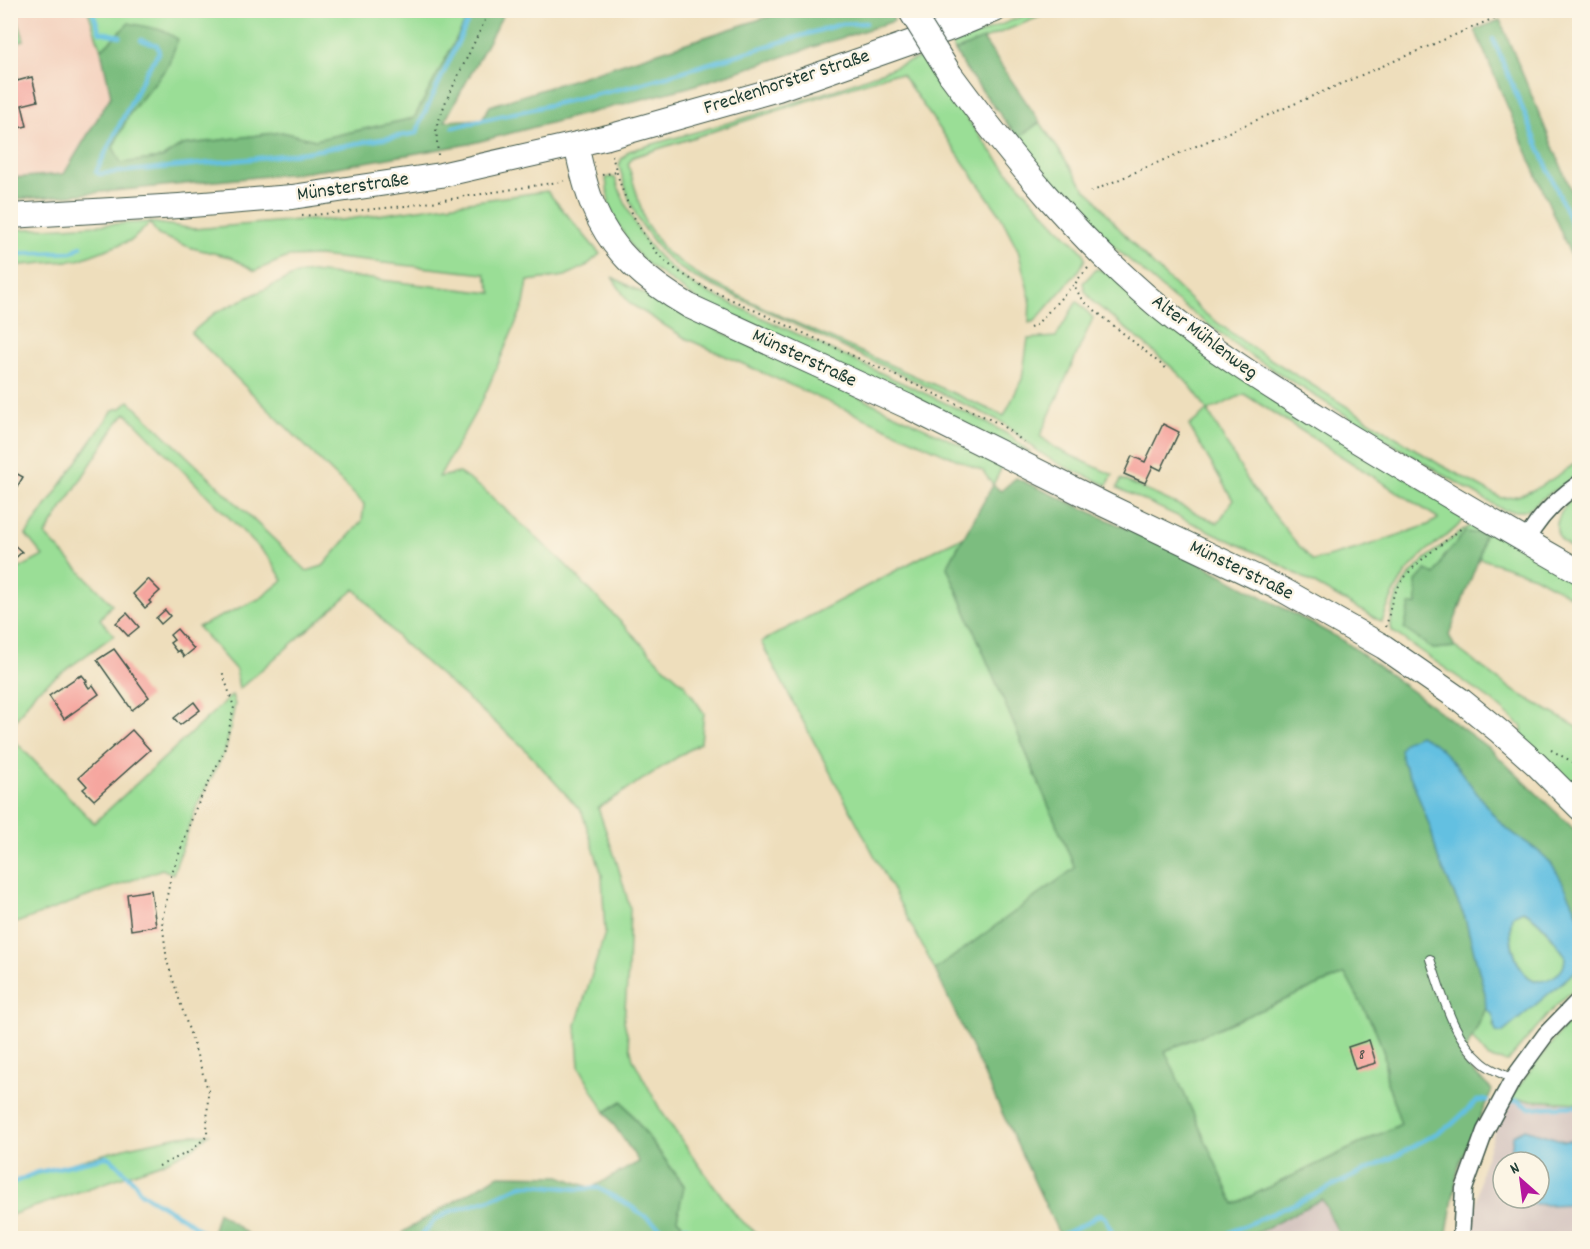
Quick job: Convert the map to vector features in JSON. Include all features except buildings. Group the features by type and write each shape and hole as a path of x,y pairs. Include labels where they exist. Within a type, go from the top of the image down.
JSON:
{"main road":[{"name":"Alter Mühlenweg","path":"910,10 950,74 1017,162 1101,254 1158,306 1239,366 1322,419 1475,512 1580,572"},
{"name":"Freckenhorster Straße","path":"576,145 778,89 935,34 995,10"},
{"name":"Münsterstraße","path":"10,216 292,197 441,176 576,145 594,207 606,233 642,274 665,291 689,306 907,406 1293,596 1384,647 1500,732 1580,808"}],"street":[{"path":"1526,541 1545,514 1580,483"},
{"path":"1461,1239 1464,1189 1485,1131 1513,1079 1546,1034 1580,999"}],"lane":[{"path":"1430,959 1452,1022 1467,1047 1485,1065 1513,1079"}],"path":[{"path":"441,176 436,128 446,101 489,10"},
{"path":"1091,192 1513,10"},
{"path":"608,137 622,187 638,225 660,256 680,273 712,291 1000,424 1028,445"},
{"path":"1030,328 1042,319 1101,254"},
{"path":"1075,283 1075,290 1086,303 1168,370"},
{"path":"1385,632 1394,597 1412,568 1464,526 1475,512"},
{"path":"159,1166 191,1151 207,1137 208,1090 167,961 162,921 171,876 195,810 224,751 234,707 222,671"}],"shaded area":[{"path":"10,11 88,11 101,50 111,96 50,197 11,199"},
{"path":"1509,1099 1579,1103 1579,1238 1472,1236 1481,1171"},
{"path":"1322,1199 1341,1238 1247,1238"}],"green space":[{"path":"11,10 15,11 24,40 11,44"},
{"path":"88,11 471,11 414,118 315,140 282,132 182,145 162,158 121,163 113,147 130,113 168,66 129,23 101,50"},
{"path":"471,11 505,11 445,121 482,119 490,106 786,11 891,11 894,21 689,87 469,144 308,172 11,199 11,178 64,174 111,96 101,50 129,23 162,30 178,39 168,66 130,113 113,147 121,163 162,158 182,145 282,132 315,140 414,118"},
{"path":"1035,11 1054,11 955,51 952,45"},
{"path":"1500,20 1579,209 1579,275 1475,30"},
{"path":"983,39 1040,122 1018,138 965,68 955,51"},
{"path":"924,56 1005,169 1083,252 1085,259 1080,269 1035,321 1029,323 1030,298 1018,250 999,213 902,75 891,74 633,157 628,164 645,222 665,251 701,277 783,317 1004,416 1022,379 1028,339 1056,337 1077,301 1093,318 1040,436 1057,449 1113,475 1107,485 1054,461 1000,421 694,277 662,253 639,221 629,199 619,166 629,151 834,90"},
{"path":"1040,122 1085,189 1146,258 1203,312 1248,345 1439,464 1501,498 1532,490 1579,461 1579,474 1524,511 1503,510 1248,354 1173,298 1111,244 1053,182 1018,138"},
{"path":"606,178 615,178 637,228 646,241 668,265 698,288 982,420 1011,436 1031,453 998,443 699,301 646,263 632,248 615,219 609,203"},
{"path":"547,191 600,254 586,266 565,276 528,281 524,304 483,399 439,477 459,473 483,489 564,563 660,663 684,684 704,713 701,742 598,808 630,908 624,1021 633,1059 661,1111 699,1165 738,1218 763,1238 697,1238 677,1219 684,1185 622,1101 605,1112 579,1066 576,1025 605,933 602,875 582,812 521,745 401,641 355,589 239,689 236,670 198,627 261,598 283,580 269,558 126,413 45,535 112,604 100,619 114,635 35,692 11,727 11,576 18,569 43,556 26,535 113,410 121,408 129,401 307,571 323,566 362,521 364,504 191,333 215,313 297,274 312,272 492,293 485,274 319,256 288,257 255,271 230,257 192,248 158,235 150,223 132,240 78,260 11,266 11,230 150,222 194,229 299,220 342,220"},
{"path":"1096,269 1108,272 1465,518 1453,531 1420,557 1406,573 1390,600 1382,622 1270,559 1117,488 1121,479 1218,523 1233,500 1189,426 1207,411 1201,400 1169,365 1094,303 1085,291 1083,283","holes":["1244,394 1438,518 1428,525 1313,561 1251,486 1208,411"]},
{"path":"612,277 663,304 1003,465 993,485 983,471 685,338 629,303"},
{"path":"1016,478 1185,555 1344,641 1490,749 1579,834 1579,919 1552,865 1490,813 1448,757 1402,762 1412,779 1431,830 1438,858 1465,918 1487,1006 1461,1061 1492,1090 1459,1164 1446,1238 1341,1238 1322,1199 1247,1238 1061,1238 935,970 1075,868 947,567 993,485 1001,491","holes":["1345,974 1376,1031 1384,1054 1387,1082 1401,1124 1234,1204 1165,1051"]},
{"path":"1579,493 1579,553 1563,542 1559,536 1557,522 1568,503"},
{"path":"1471,525 1488,528 1579,583 1579,601 1534,576 1479,558 1484,534 1444,557 1435,575 1433,649 1455,647 1514,691 1579,728 1579,795 1522,737 1522,727 1492,701 1392,631 1392,613 1403,585 1422,562"},
{"path":"1465,532 1484,534 1479,558 1449,635 1455,647 1433,649 1404,629 1410,605 1417,604 1416,581 1426,570 1435,575 1444,557"},
{"path":"963,537 947,567 1075,868 935,970 761,642"},
{"path":"232,695 235,704 226,749 196,808 173,874 162,869 11,925 11,737 94,823"},
{"path":"1523,911 1541,924 1565,955 1561,971 1544,981 1534,980 1525,974 1514,952 1511,939 1512,916"},
{"path":"1579,968 1579,984 1551,1011 1507,1062 1489,1058 1472,1038 1486,1009 1493,1016 1493,1026 1502,1033"},
{"path":"1345,974 1376,1031 1384,1054 1387,1082 1401,1124 1234,1204 1165,1051"},
{"path":"1579,1011 1579,1103 1509,1099 1563,1028"},
{"path":"622,1101 684,1186 677,1219 697,1238 401,1238 403,1232 499,1175 560,1176 591,1188 639,1162 605,1112"},
{"path":"209,1134 192,1149 160,1164 11,1215 11,1183 132,1146 180,1136"},
{"path":"218,1212 253,1238 212,1238"}],"water":[{"path":"1419,735 1442,750 1502,824 1541,853 1552,865 1579,918 1581,935 1579,968 1502,1033 1496,1032 1494,1017 1486,1009 1485,993 1465,918 1438,858 1431,830 1412,779 1402,762 1400,749 1404,742","holes":["1523,911 1547,930 1565,955 1561,971 1544,981 1533,980 1525,974 1518,964 1511,939 1512,916"]},
{"path":"1525,1129 1564,1141 1579,1140 1579,1205 1551,1205 1551,1150 1511,1150 1513,1135"}],"waterway":[{"path":"92,10 100,32 120,36"},
{"path":"141,40 157,45 159,52 145,74 96,172 99,174 307,152 417,133 473,10"},
{"path":"453,127 637,85 841,24 866,23"},
{"path":"1493,39 1580,244"},
{"path":"10,254 72,252 81,246"},
{"path":"1220,1238 1396,1156 1451,1125 1477,1101 1487,1100"},
{"path":"1511,1101 1517,1101 1530,1108 1580,1106"},
{"path":"10,1184 35,1173 105,1157 110,1158 135,1183 141,1193 188,1221 211,1238"},
{"path":"419,1238 435,1220 449,1212 494,1198 522,1185 577,1189 598,1188 629,1205 664,1230"},
{"path":"1055,1238 1101,1215 1106,1218 1114,1238"},
{"path":"684,1227 702,1238"}]}
